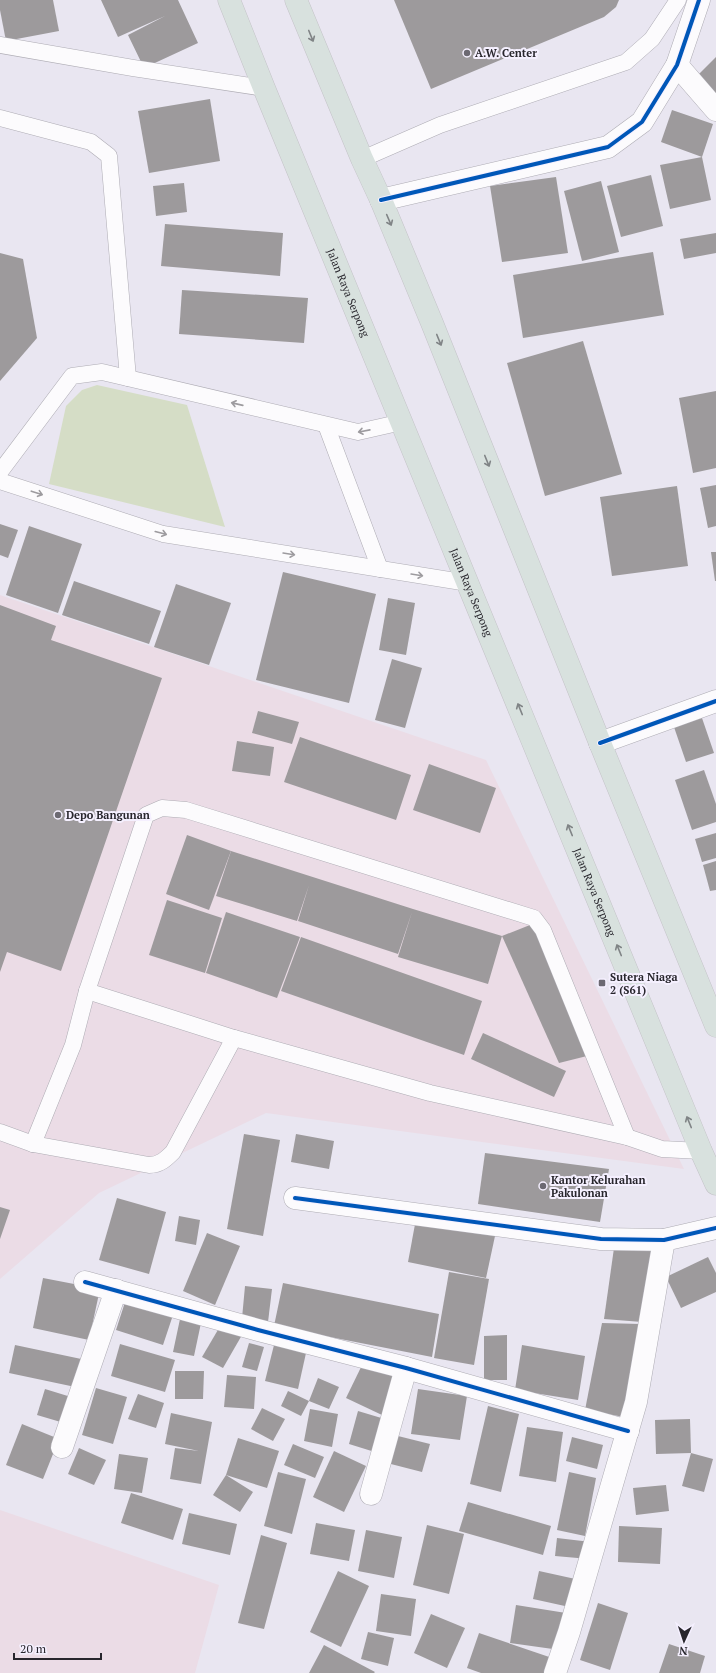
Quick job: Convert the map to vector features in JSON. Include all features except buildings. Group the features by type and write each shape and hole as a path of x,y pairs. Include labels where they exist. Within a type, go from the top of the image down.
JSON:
{"main road":[{"name":"Jalan Raya Serpong","path":"229,0 701,1151 716,1184"},
{"path":"296,0 435,331 600,743 716,1026"}],"street":[{"path":"381,200 608,147 642,122 677,65 699,0"},
{"path":"677,65 716,110"},
{"path":"600,743 716,701"},
{"path":"295,1198 601,1239 664,1240 716,1228"},
{"path":"555,1673 569,1632 636,1402 664,1240"},
{"path":"85,1282 266,1332 406,1368 628,1431"},
{"path":"62,1447 116,1290"},
{"path":"371,1494 406,1368"}],"lane":[{"path":"362,159 440,125 626,62 652,39 678,0"},
{"path":"0,45 133,68 264,88"},
{"path":"0,118 91,142 109,156 128,378"},
{"path":"0,472 72,376 102,372 358,432 402,422"},
{"path":"326,425 380,569"},
{"path":"0,481 163,534 468,583"},
{"path":"33,1144 73,1045 88,991 146,815 162,808 186,810 534,918 543,930 627,1137"},
{"path":"88,991 234,1038 430,1093 627,1137 662,1149 701,1151"},
{"path":"0,1132 33,1144 150,1165 161,1163 173,1152 234,1038"}],"shaded area":[{"path":"0,595 486,760 684,1169 266,1113 99,1193 0,1279"},
{"path":"0,1510 219,1585 195,1673 0,1673"}],"green space":[{"path":"97,385 187,405 225,527 49,484 66,406 82,390"}],"cycle path":[{"path":"381,200 608,147 642,122 677,65 699,0"},
{"path":"600,743 716,701"},
{"path":"295,1198 601,1239 664,1240 716,1228"},
{"path":"85,1282 258,1330 406,1368 628,1431"}],"place":[{"name":"A.W. Center","path":"467,53"},
{"name":"Depo Bangunan","path":"58,815"},
{"name":"Sutera Niaga 2 (S61)","path":"602,983"},
{"name":"Kantor Kelurahan Pakulonan","path":"543,1186"}]}
